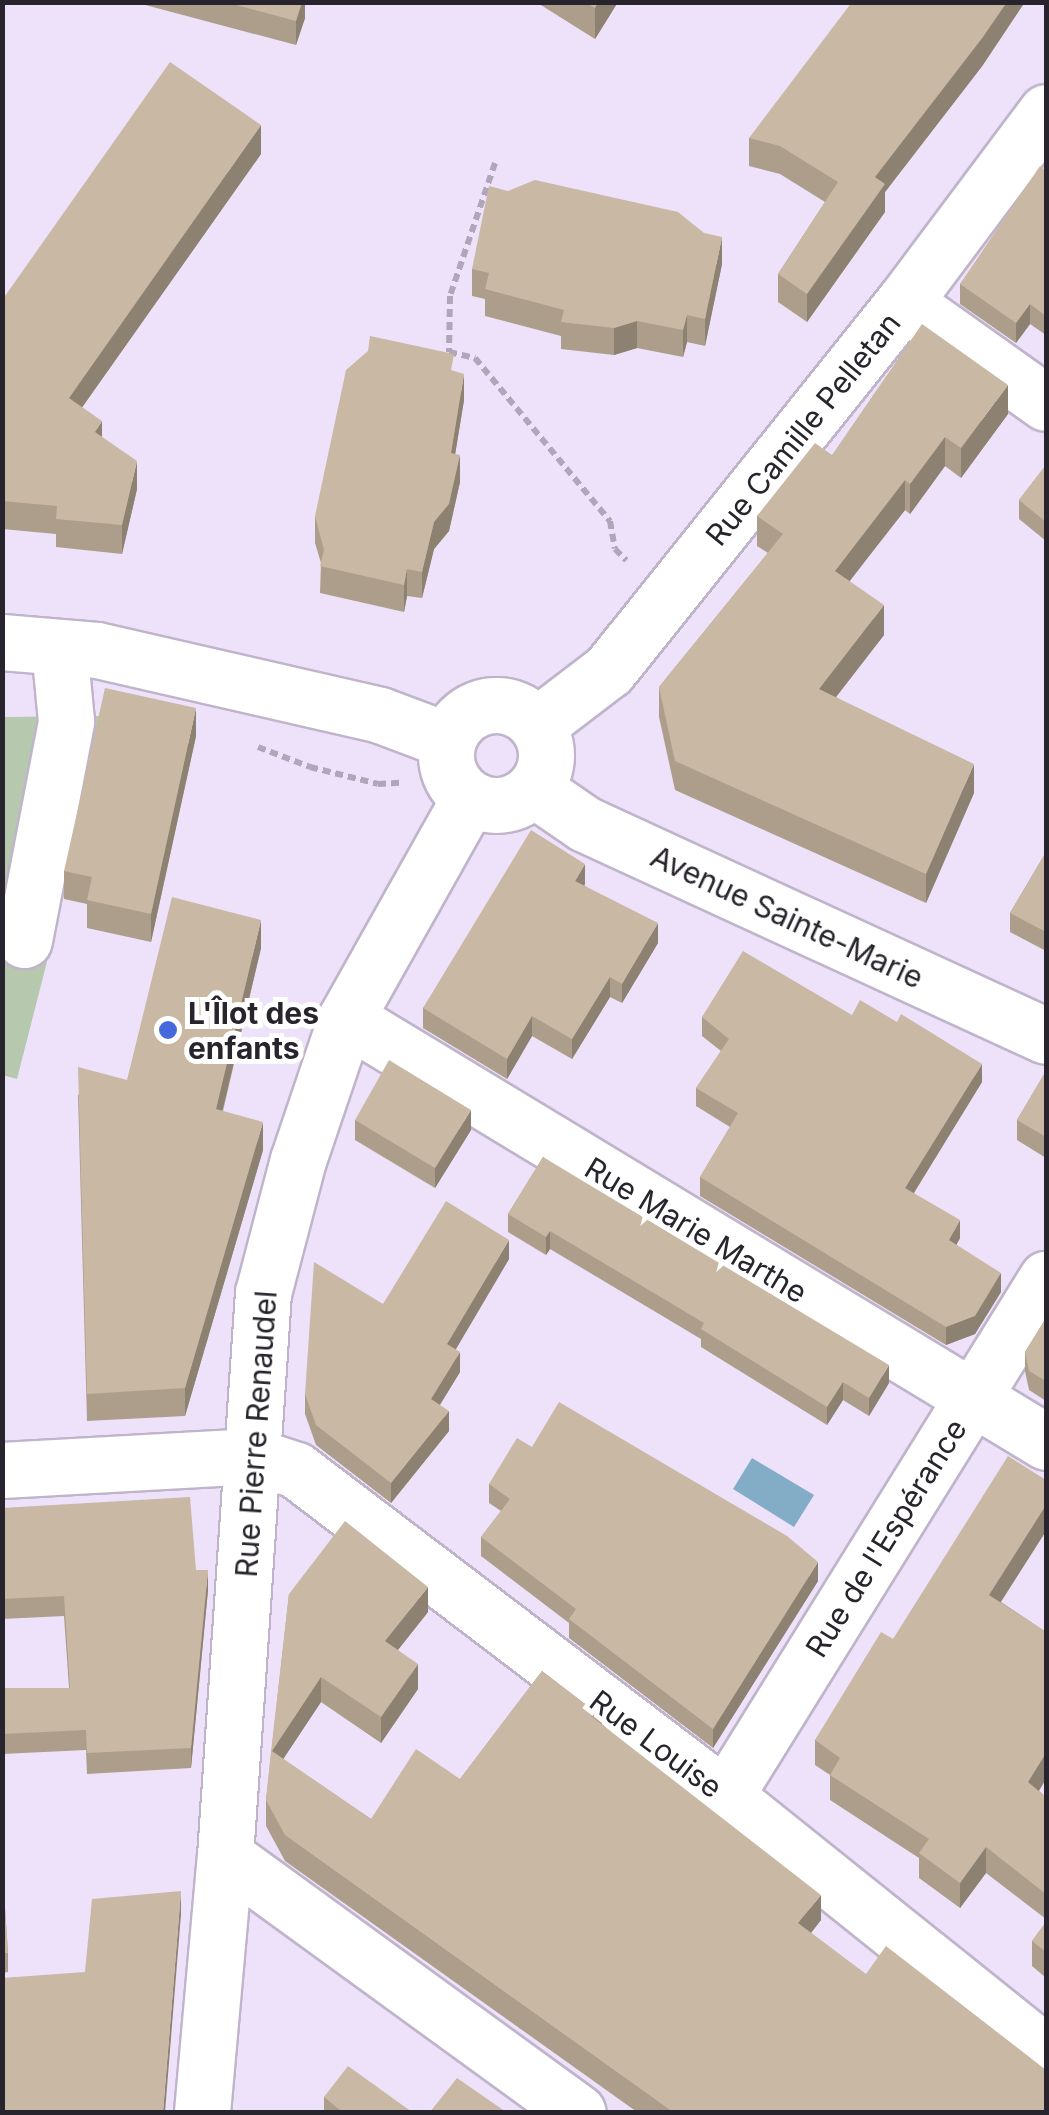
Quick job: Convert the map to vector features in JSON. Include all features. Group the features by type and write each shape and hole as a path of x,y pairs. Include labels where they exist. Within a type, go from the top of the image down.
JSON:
{"street":[{"name":"Rue Camille Pelletan","path":"537,725 610,670 904,302 1046,112"},
{"path":"904,302 1046,403"},
{"path":"2,642 97,650 380,714 455,771 503,805 534,789 546,758 537,725 511,706 479,707 465,715 455,771"},
{"path":"24,940 66,721 60,647"},
{"name":"Rue Pierre Renaudel","path":"202,2112 225,1856 262,1293 298,1160 346,1018 455,771"},
{"name":"Avenue Sainte-Marie","path":"534,789 585,824 1046,1036"},
{"name":"Rue Marie Marthe","path":"346,1018 1046,1442"},
{"name":"Rue de l'Espérance","path":"725,1796 1046,1279"},
{"path":"2,1470 254,1456"},
{"name":"Rue Louise","path":"254,1456 296,1470 725,1796 1046,2053"},
{"path":"225,1856 578,2112"}],"path":[{"path":"495,162 450,296 449,352 475,358 610,521 615,549 666,600"},
{"path":"250,744 310,767 378,784 455,771"}],"green space":[{"path":"105,716 17,1079 2,1075 2,717"}],"water":[{"path":"752,1458 814,1495 794,1527 733,1489"}],"building":[{"path":"225,2 302,2 296,21"},
{"path":"852,2 1007,2 875,177 885,184 807,294 778,274 838,182 780,146 749,138"},
{"path":"170,62 261,125 69,398 102,421 95,432 137,461 122,525 56,519 57,506 2,501 2,294 5,296"},
{"path":"1040,166 1046,171 1046,316 1030,304 1016,323 960,284"},
{"path":"535,180 678,212 704,233 722,237 705,319 687,315 683,330 637,321 614,328 561,322 564,310 485,289 489,273 472,269 489,186 508,191"},
{"path":"922,324 1008,385 961,448 945,437 910,484 905,480 835,571 884,605 819,689 974,764 926,874 675,761 659,687 783,534 757,516 815,443 832,455"},
{"path":"370,336 454,354 451,370 464,374 451,453 460,455 449,504 434,522 422,572 407,569 404,585 320,566 324,550 315,516 346,370 368,351"},
{"path":"1046,465 1046,522 1019,500"},
{"path":"105,688 196,708 151,914 87,900 92,877 64,871"},
{"path":"531,830 585,864 575,881 658,923 622,984 610,977 572,1039 532,1016 507,1059 423,1008"},
{"path":"1046,852 1046,932 1010,913"},
{"path":"172,897 261,920 216,1109 263,1122 185,1388 87,1394 78,1067 127,1080"},
{"path":"743,951 852,1015 860,1000 897,1022 901,1014 982,1064 905,1188 960,1220 949,1240 1001,1273 975,1316 946,1327 700,1177 738,1113 696,1088 729,1039 702,1017"},
{"path":"389,1060 471,1110 435,1168 355,1120"},
{"path":"1046,1071 1046,1137 1017,1120"},
{"path":"543,1157 889,1365 869,1398 843,1382 827,1407 701,1329 704,1323 550,1231 546,1237 508,1214"},
{"path":"446,1201 509,1240 447,1344 460,1352 431,1399 449,1411 391,1483 316,1425 305,1394 314,1262 383,1304"},
{"path":"1046,1318 1046,1381 1029,1371 1025,1352"},
{"path":"559,1402 787,1536 818,1562 713,1729 569,1619 576,1609 481,1537 510,1499 489,1484 517,1438 532,1447"},
{"path":"1008,1456 1046,1480 1046,1505 989,1595 1046,1632 1046,1753 1028,1782 1046,1797 1046,1894 986,1847 960,1883 919,1853 929,1839 830,1775 840,1758 815,1740 881,1632 893,1639"},
{"path":"190,1497 196,1570 208,1570 191,1748 87,1753 86,1730 2,1734 2,1688 70,1688 64,1596 2,1599 2,1508"},
{"path":"345,1521 428,1587 385,1641 418,1664 381,1717 321,1677 272,1751 371,1819 416,1749 460,1779 542,1671 602,1717 591,1716 821,1895 798,1923 866,1974 886,1946 1046,2070 1046,2112 673,2112 285,1835 266,1800 289,1594"},
{"path":"2,1864 8,1953 2,1953"},
{"path":"181,1891 163,2112 2,2112 2,1978 85,1972 92,1899"},
{"path":"1046,1922 1046,1952 1032,1941"},
{"path":"348,2066 412,2112 338,2112 324,2097"},
{"path":"457,2078 506,2112 430,2112"}],"place":[{"name":"L'Îlot des enfants","path":"168,1030"}]}
